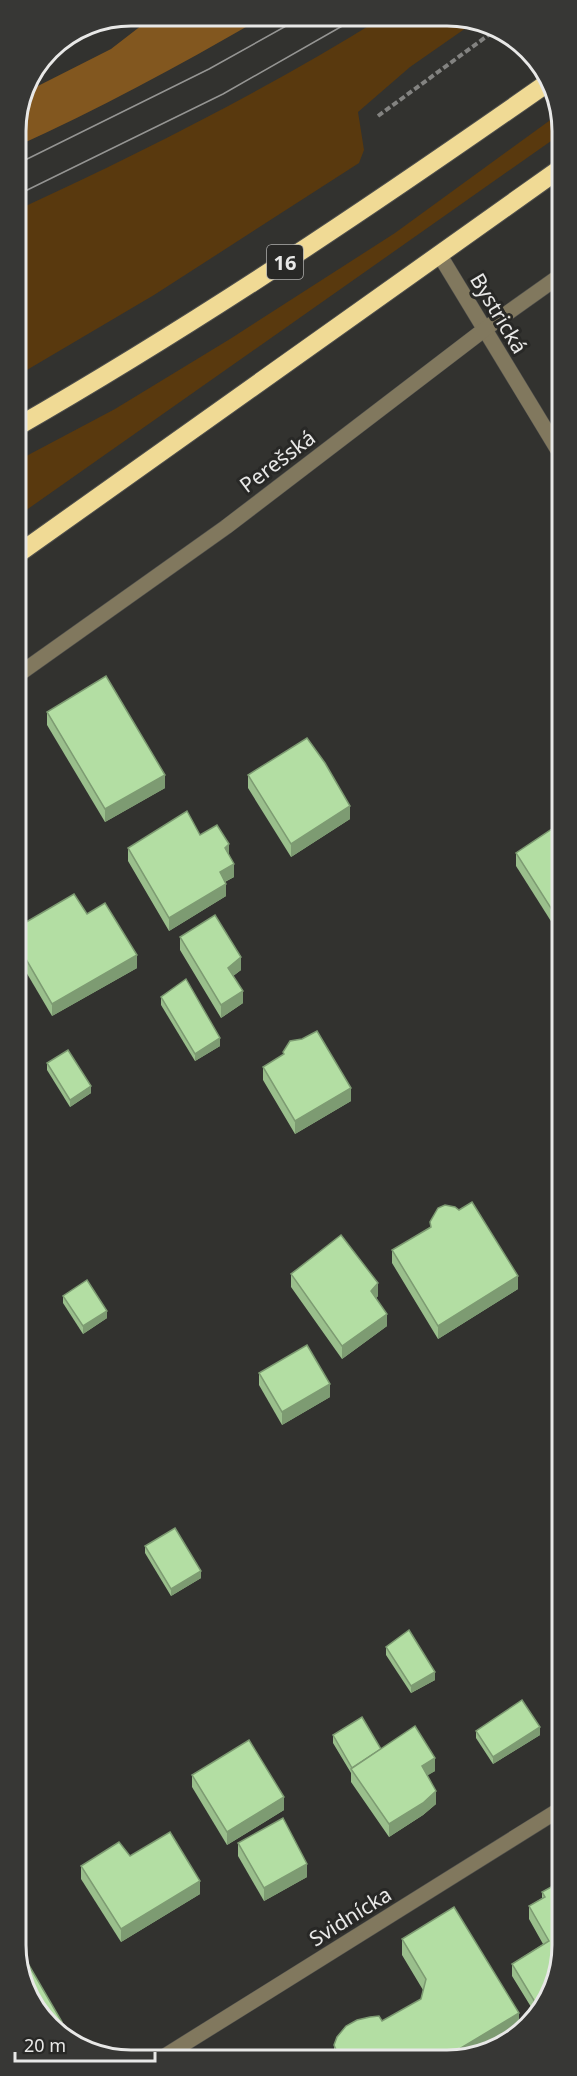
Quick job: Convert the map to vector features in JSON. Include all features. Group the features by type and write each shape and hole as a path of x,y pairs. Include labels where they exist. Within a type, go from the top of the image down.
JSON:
{"highway":[{"name":"16","path":"26,421 173,334 273,270 435,162 542,87"},
{"path":"26,548 552,174"}],"street":[{"name":"Bystrická","path":"439,254 552,440"},
{"name":"Perešská","path":"26,669 226,527 485,329 552,281"},
{"name":"Svidnícka","path":"174,2050 551,1815"}],"path":[{"path":"378,116 489,35"}],"shaded area":[{"path":"141,26 248,26 79,117 26,142 26,117 35,88 111,49"},
{"path":"368,26 466,28 410,67 358,112 364,150 359,163 154,295 26,371 26,206 202,120"},
{"path":"551,119 552,140 26,510 26,456 115,409 230,339 395,233"}],"building":[{"path":"106,676 165,775 105,809 47,712"},
{"path":"307,738 325,763 350,806 291,844 248,775"},
{"path":"187,811 200,835 217,825 229,844 225,848 234,864 220,872 226,884 169,918 128,848"},
{"path":"552,829 552,909 516,853"},
{"path":"74,894 87,914 105,903 137,955 52,1004 26,959 26,922"},
{"path":"215,915 241,957 228,968 243,991 221,1005 180,937"},
{"path":"186,979 220,1038 195,1054 161,997"},
{"path":"317,1031 351,1088 295,1121 263,1067 284,1054 290,1041 302,1039"},
{"path":"68,1050 91,1086 70,1100 47,1063"},
{"path":"472,1202 518,1276 438,1326 392,1250 431,1227 430,1222 438,1208 445,1205 459,1210"},
{"path":"341,1235 378,1283 371,1291 387,1314 342,1346 291,1274"},
{"path":"87,1280 107,1311 83,1326 63,1296"},
{"path":"307,1345 330,1384 282,1412 259,1373"},
{"path":"175,1528 201,1571 171,1589 145,1546"},
{"path":"409,1630 435,1672 411,1686 386,1647"},
{"path":"522,1700 540,1727 493,1757 476,1731"},
{"path":"362,1717 381,1749 352,1768 333,1735"},
{"path":"415,1726 435,1758 422,1766 436,1791 423,1803 389,1824 351,1769"},
{"path":"249,1740 284,1797 227,1832 192,1775"},
{"path":"283,1818 307,1864 264,1888 238,1843"},
{"path":"170,1832 200,1881 121,1929 81,1866 119,1842 130,1856"},
{"path":"551,1887 551,1959 541,1992 535,2002 512,1964 549,1941 529,1906 545,1897 542,1892"},
{"path":"454,1907 519,2013 458,2050 336,2050 334,2045 337,2037 346,2026 370,2017 379,2016 382,2021 421,1999 426,1979 402,1939"},
{"path":"26,1961 62,2022 60,2023 52,2015 36,1992"}],"tram line":[{"path":"26,160 209,69 286,26"},
{"path":"26,191 223,94 342,26"}]}
